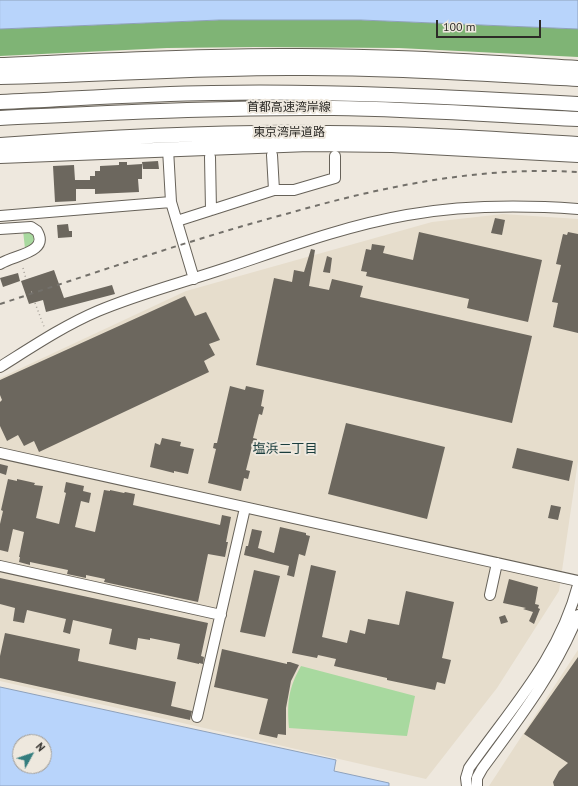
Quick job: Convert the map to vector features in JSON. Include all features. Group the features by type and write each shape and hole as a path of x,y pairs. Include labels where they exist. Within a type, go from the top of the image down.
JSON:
{"highway":[{"path":"0,65 201,57 282,56 465,61 578,68"},
{"path":"0,76 204,69 288,68 478,73 578,79"},
{"name":"首都高速湾岸線","path":"0,102 211,93 300,93 397,95 578,104"},
{"name":"首都高速湾岸線","path":"0,118 211,109 300,108 431,111 578,119"},
{"path":"431,111 484,119 578,128"},
{"name":"東京湾岸道路","path":"0,144 67,139 272,132 389,134 578,144"},
{"name":"東京湾岸道路","path":"0,156 309,144 360,144 578,155"}],"street":[{"path":"168,149 171,202 194,279"},
{"path":"272,155 274,190"},
{"path":"177,221 274,190 294,190 335,178 335,156"},
{"path":"210,157 211,210"},
{"path":"0,216 171,202"},
{"path":"0,367 43,339 110,306 322,236 407,215 444,210 497,206 578,209"},
{"path":"0,229 31,227 37,230 40,236 39,244 35,250 2,261"},
{"path":"0,453 578,581"},
{"path":"197,717 245,508"},
{"path":"490,595 497,563"},
{"path":"0,566 221,615"},
{"path":"467,786 467,773 549,657 562,631 578,585"},
{"path":"477,786 479,774 557,661 578,615"},
{"path":"482,750 491,757"}],"path":[{"path":"23,268 26,279"},
{"path":"35,303 46,330"}],"shaded area":[{"path":"503,214 578,219 578,461 559,591 497,688 426,779 0,681 0,378 186,291 432,222"},
{"path":"578,650 578,786 489,786"}],"green space":[{"path":"219,20 361,20 578,29 578,57 399,48 255,47 167,48 0,56 0,29"},
{"path":"23,230 28,230 35,235 35,244 25,249"},
{"path":"301,666 415,696 407,736 289,728 289,696 293,682"}],"water":[{"path":"0,0 578,0 578,29 361,20 219,20 0,29"},
{"path":"0,687 336,760 334,771 389,783 389,786 0,786"}],"building":[{"path":"158,161 159,169 143,169 142,162"},
{"path":"119,162 127,162 127,165 142,164 142,179 138,179 139,192 95,194 95,189 76,189 76,201 55,202 53,166 74,165 75,180 90,180 90,176 95,176 95,171 100,171 100,166 119,165"},
{"path":"495,218 505,220 502,235 491,233"},
{"path":"68,224 69,231 72,231 72,237 58,238 57,225"},
{"path":"419,232 542,260 528,322 467,308 469,299 366,276 367,272 361,271 366,249 371,250 372,244 385,246 383,253 413,260"},
{"path":"568,232 578,234 578,333 553,327 558,303 552,302 561,265 556,264 563,234 567,235"},
{"path":"311,249 315,250 309,286 329,290 332,279 363,286 360,297 532,336 512,423 256,365 274,278 292,282 294,270 304,272"},
{"path":"327,256 332,258 330,273 323,272"},
{"path":"54,270 64,298 112,285 115,294 46,312 43,300 29,304 21,281"},
{"path":"18,273 20,281 3,287 0,278"},
{"path":"185,296 195,316 206,312 220,340 209,344 215,355 204,361 209,372 39,452 34,441 24,446 18,435 7,441 0,426 0,402 2,400 0,395 0,380"},
{"path":"230,386 245,390 246,386 264,390 261,406 264,407 262,415 259,414 253,438 257,439 255,447 252,446 246,470 250,471 248,479 244,478 241,491 208,483 216,449 213,448 214,443 217,443"},
{"path":"346,423 445,447 427,519 328,494"},
{"path":"162,438 181,442 180,446 194,449 188,474 174,471 174,473 150,467 155,443 160,445"},
{"path":"517,448 573,461 569,481 512,468"},
{"path":"0,464 8,466 6,475 0,473"},
{"path":"8,479 17,481 17,479 35,483 34,485 43,486 36,518 59,524 66,493 64,492 66,482 84,486 83,491 91,493 89,503 81,501 75,527 95,532 104,490 135,494 133,505 220,525 222,515 231,517 226,542 228,542 225,557 208,554 198,602 104,582 105,579 86,575 86,578 67,574 68,570 30,562 30,565 19,562 24,532 13,529 8,552 0,550 0,524 3,511 1,510"},
{"path":"551,505 561,507 558,520 548,518"},
{"path":"280,527 306,533 306,535 310,536 305,556 299,554 294,577 287,575 289,566 244,555 252,529 262,531 258,548 274,553"},
{"path":"311,565 336,571 322,637 347,643 350,630 365,634 368,619 399,625 406,591 454,602 442,658 451,660 445,684 437,682 435,690 387,680 387,678 334,666 336,659 318,655 317,658 292,653"},
{"path":"254,570 280,576 265,637 240,632"},
{"path":"0,578 208,623 201,656 204,657 203,664 177,659 180,644 150,638 150,640 138,638 136,650 109,644 112,629 73,620 70,634 63,632 66,619 27,610 24,623 13,621 15,608 0,604"},
{"path":"509,579 538,587 535,604 539,605 538,608 540,609 534,624 529,621 533,612 523,609 526,608 503,603"},
{"path":"505,615 508,622 501,624 499,617"},
{"path":"5,633 80,649 78,661 176,682 171,706 192,711 190,720 0,678 0,656"},
{"path":"222,649 287,664 287,662 290,662 299,665 291,681 286,708 286,735 278,734 277,738 259,734 268,699 214,687"},
{"path":"578,657 578,786 554,786 553,782 559,771 568,763 524,734"}],"railway":[{"path":"0,304 142,257 250,224 357,195 430,181 504,172 578,172"}],"district":[{"name":"塩浜二丁目","path":"285,449"}]}
